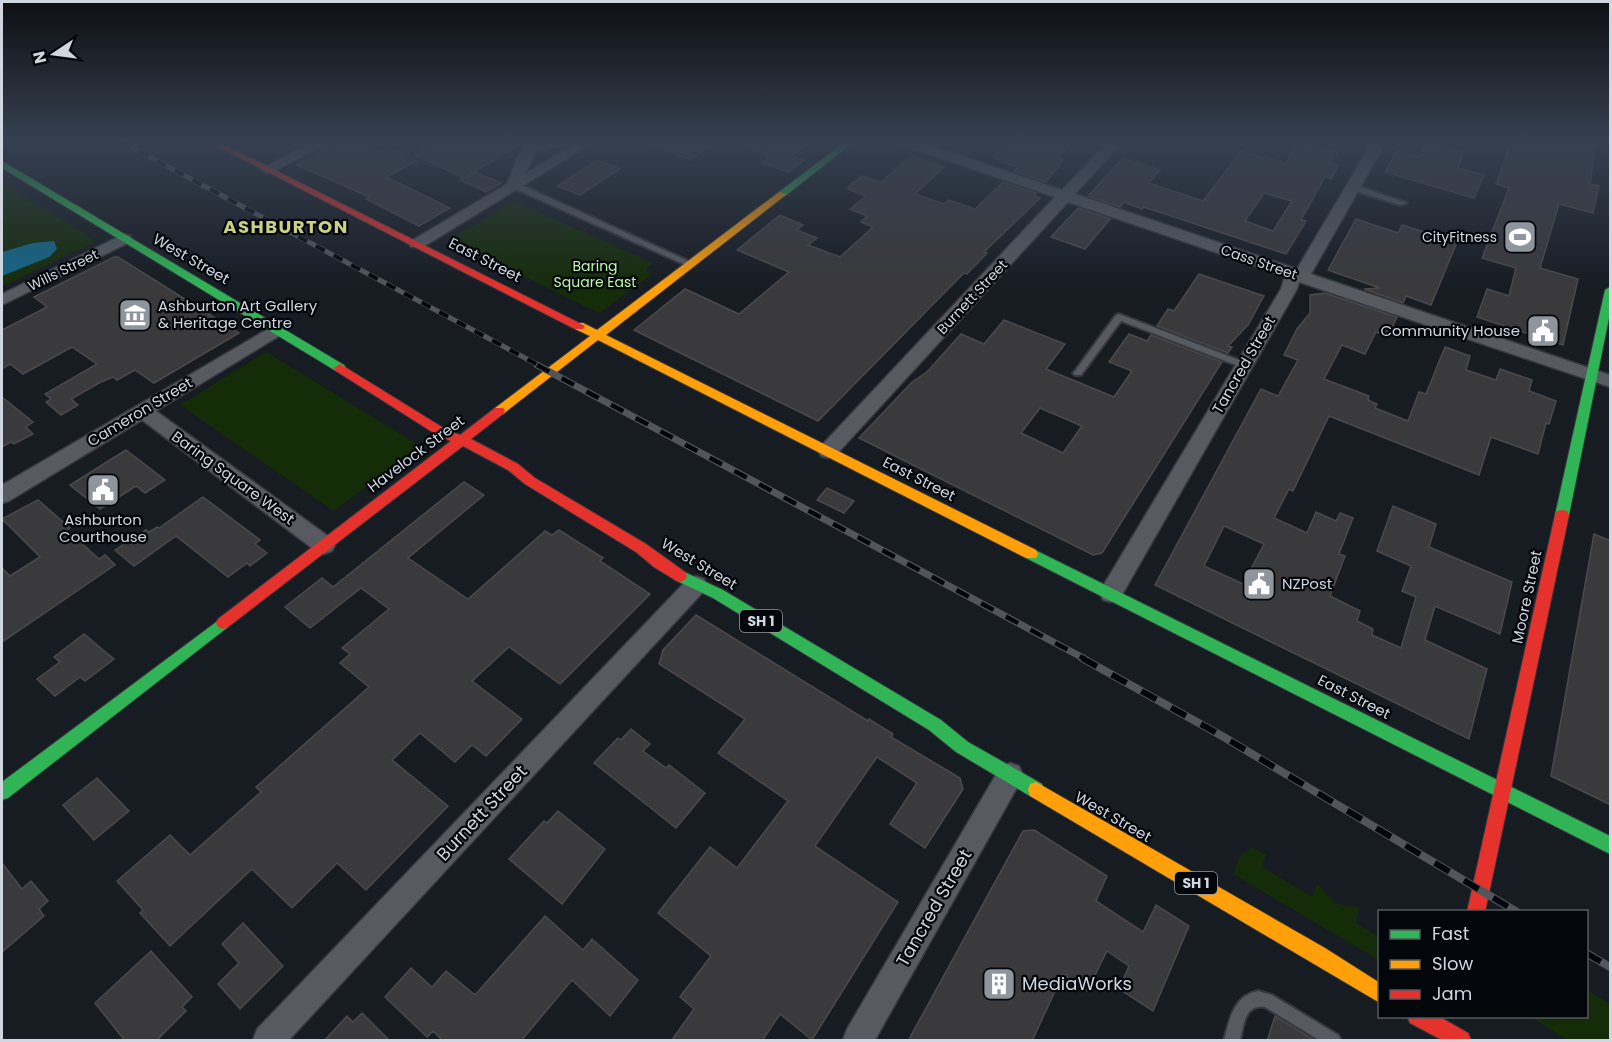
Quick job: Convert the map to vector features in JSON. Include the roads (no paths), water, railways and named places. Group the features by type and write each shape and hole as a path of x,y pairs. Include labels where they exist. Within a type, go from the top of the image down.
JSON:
{"main road":[{"name":"West Street","path":"45,191 278,329 441,432 513,467 530,481 641,548 659,563 696,585 718,594 935,725 962,747 1318,955 1378,993"},
{"name":"East Street","path":"310,191 1611,845"},
{"name":"Havelock Street","path":"2,792 787,191"},
{"name":"Moore Street","path":"1476,910 1611,290"},
{"path":"1419,1018 1461,1041"},
{"path":"1448,1033 1452,1018"}],"street":[{"path":"417,244 505,191"},
{"name":"Cass Street","path":"1050,191 1611,381"},
{"name":"Burnett Street","path":"828,451 1071,191"},
{"name":"Tancred Street","path":"1111,593 1289,289 1291,279 1301,276 1350,191"},
{"name":"Wills Street","path":"2,300 124,239"},
{"name":"Cameron Street","path":"2,495 278,329"},
{"name":"Baring Square West","path":"142,411 324,545"},
{"name":"Burnett Street","path":"268,1041 696,585"},
{"name":"Tancred Street","path":"858,1041 1010,775"}],"lane":[{"path":"527,191 691,264"},
{"path":"1361,191 1403,203"},
{"path":"1078,373 1119,317 1244,365"},
{"path":"1232,1041 1245,1003 1259,998 1267,1000 1333,1041"}],"water":[{"path":"54,241 57,249 49,257 2,276 2,252 33,243"}],"railway":[{"path":"213,191 540,366"},
{"path":"537,365 1085,659"},
{"path":"1082,658 1222,736 1514,910"},
{"path":"1588,954 1610,967"}],"place":[{"name":"CityFitness","path":"1520,237"},
{"name":"Ashburton Art Gallery & Heritage Centre","path":"135,315"},
{"name":"Community House","path":"1543,331"},
{"name":"Ashburton Courthouse","path":"103,490"},
{"name":"NZPost","path":"1259,584"},
{"name":"MediaWorks","path":"999,984"}],"district":[{"name":"ASHBURTON","path":"286,227"}],"park label":[{"name":"Baring Square East","path":"595,274"}]}
